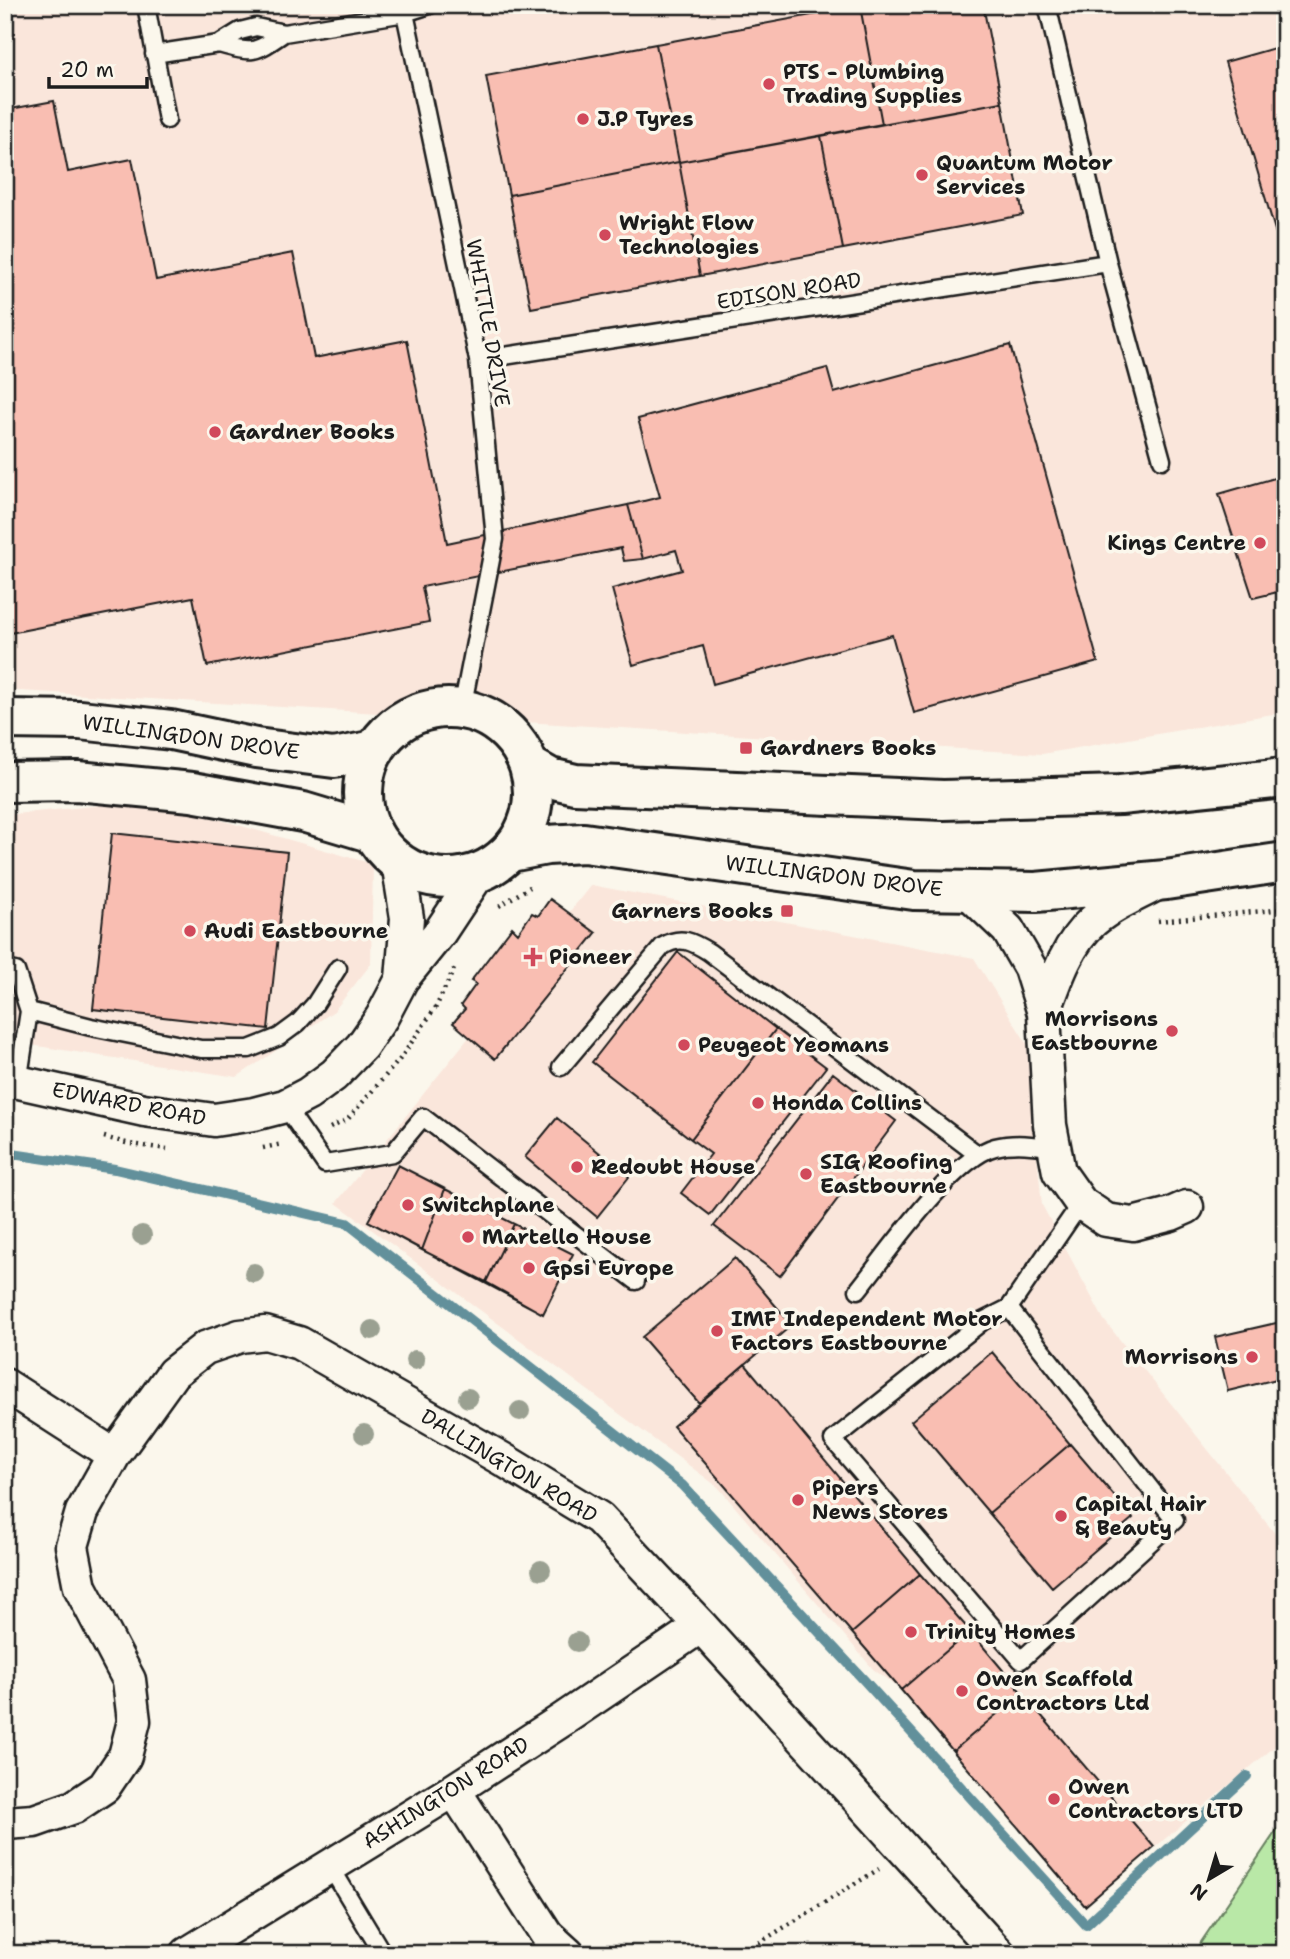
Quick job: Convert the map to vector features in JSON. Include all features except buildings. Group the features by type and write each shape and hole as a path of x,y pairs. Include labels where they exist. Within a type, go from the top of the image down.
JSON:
{"street":[{"path":"436,709 462,709 484,716 503,729 519,746 529,766 533,789 531,812 523,833 495,863 451,879 423,875 398,862 384,849 373,833 365,813 363,791 366,770 375,750 391,730 412,716 436,709"},
{"name":"WILLINGDON DROVE","path":"5,719 80,720 171,730 256,748 334,758 375,750"},
{"path":"529,766 550,778 575,784 943,800 1120,795 1285,778"},
{"path":"5,782 77,781 192,792 303,812 373,833"},
{"name":"WILLINGDON DROVE","path":"495,863 547,845 584,843 915,890 1036,892 1166,880 1285,862"},
{"name":"EDWARD ROAD","path":"398,862 407,918 402,979"},
{"name":"EDWARD ROAD","path":"12,1081 144,1110 214,1120 285,1106 309,1094 334,1075 362,1046 382,1017 402,979 495,863"},
{"path":"1044,1013 1059,970 1091,922 1122,901 1166,880"},
{"path":"966,891 1008,930 1030,968 1044,1013 1050,1125 1059,1172 1081,1203 1106,1220 1133,1224 1187,1207"},
{"name":"DALLINGTON ROAD","path":"5,1823 34,1821 74,1807 104,1787 125,1756 134,1721 129,1680 80,1587 72,1546 82,1512 114,1455 173,1373 205,1348 240,1336 265,1333 299,1343 502,1459 598,1518 701,1626 999,1954"},
{"path":"5,1385 114,1455"},
{"name":"ASHINGTON ROAD","path":"187,1954 454,1790 701,1626"},
{"path":"454,1790 547,1935 568,1954"}],"lane":[{"path":"146,5 167,120"},
{"path":"154,54 219,44 240,31 256,27 284,33 430,5"},
{"path":"1047,5 1108,263 1161,460"},
{"name":"WHITTLE DRIVE","path":"404,9 478,360 495,539 462,709"},
{"name":"EDISON ROAD","path":"478,360 1108,263"},
{"path":"561,1068 663,946 677,940 688,940 709,952 977,1154"},
{"path":"29,1012 201,1049 249,1049 279,1037 298,1023 315,1004 338,968"},
{"path":"5,969 16,971 29,1012 12,1081"},
{"path":"285,1106 325,1164 393,1153 423,1117 636,1281"},
{"path":"858,1290 933,1197 977,1154 996,1147 1025,1144 1055,1147"},
{"path":"1009,1308 1175,1520 1021,1660 833,1440 983,1321 1009,1308 1081,1203"},
{"path":"330,1866 383,1954"}],"path":[{"path":"741,1954 907,1854"}],"shaded area":[{"path":"5,5 1285,5 1285,712 1042,754 5,690"},
{"path":"152,800 373,864 371,964 334,1011 237,1077 5,1041 5,815"},
{"path":"591,885 974,958 1029,1047 1042,1205 1104,1320 1285,1546 1285,1738 1085,1906 901,1690 873,1669 718,1487 336,1203"}],"green space":[{"path":"1285,1818 1285,1954 1193,1954"}],"waterway":[{"path":"5,1153 115,1169 347,1223 682,1485 863,1679 1086,1925 1247,1776"}],"place":[{"name":"PTS - Plumbing Trading Supplies","path":"769,84"},
{"name":"J.P Tyres","path":"583,119"},
{"name":"Quantum Motor Services","path":"922,175"},
{"name":"Wright Flow Technologies","path":"605,235"},
{"name":"Gardner Books","path":"215,432"},
{"name":"Kings Centre","path":"1260,543"},
{"name":"Gardners Books","path":"746,748"},
{"name":"Garners Books","path":"787,911"},
{"name":"Audi Eastbourne","path":"190,931"},
{"name":"Pioneer","path":"533,957"},
{"name":"Morrisons Eastbourne","path":"1172,1031"},
{"name":"Peugeot Yeomans","path":"684,1045"},
{"name":"Honda Collins","path":"758,1103"},
{"name":"Redoubt House","path":"577,1167"},
{"name":"SIG Roofing Eastbourne","path":"806,1174"},
{"name":"Switchplane","path":"408,1205"},
{"name":"Martello House","path":"468,1237"},
{"name":"Gpsi Europe","path":"529,1268"},
{"name":"IMF Independent Motor Factors Eastbourne","path":"717,1331"},
{"name":"Morrisons","path":"1252,1357"},
{"name":"Pipers News Stores","path":"798,1500"},
{"name":"Capital Hair & Beauty","path":"1061,1516"},
{"name":"Trinity Homes","path":"911,1632"},
{"name":"Owen Scaffold Contractors Ltd","path":"962,1691"},
{"name":"Owen Contractors LTD","path":"1054,1799"}]}
